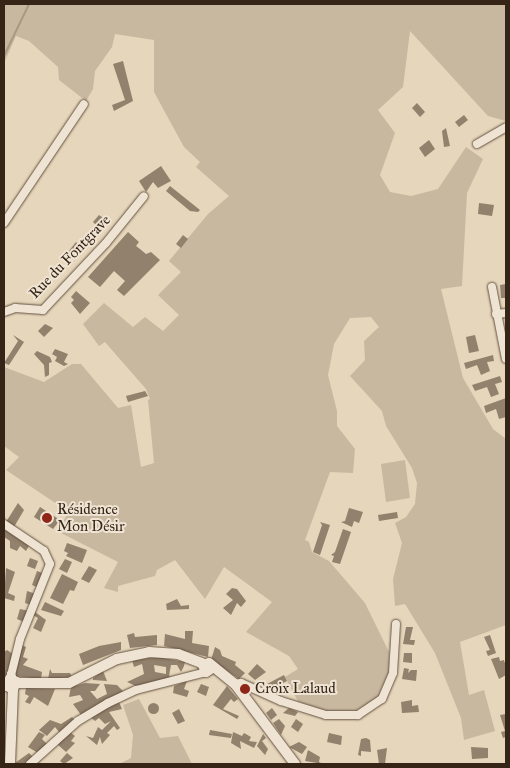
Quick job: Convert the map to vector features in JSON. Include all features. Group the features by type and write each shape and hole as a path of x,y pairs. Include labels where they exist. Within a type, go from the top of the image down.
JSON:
{"main road":[{"path":"10,764 10,684 69,683 117,659 149,652 178,654 235,684 295,764"}],"street":[{"path":"4,222 84,104"},
{"path":"477,144 506,127"},
{"name":"Rue du Fontgrave","path":"4,312 15,308 43,310 106,243 144,196"},
{"path":"492,287 506,359"},
{"path":"496,314 506,313"},
{"path":"4,526 46,552 50,564 20,640 10,684"},
{"path":"235,684 241,682 281,701 326,715 358,715 382,699 393,673 396,624"},
{"path":"30,764 78,721 108,703 136,690 207,668"}],"shaded area":[{"path":"4,4 506,4 506,121 488,116 410,31 403,87 378,110 395,133 380,175 390,192 411,196 438,189 466,147 483,159 467,193 462,286 441,289 463,378 493,429 506,439 506,625 460,642 469,695 484,690 495,731 464,740 461,718 435,653 405,604 395,606 393,579 402,543 395,523 406,517 415,504 417,483 412,468 386,426 382,411 350,376 365,360 364,341 379,327 371,317 350,318 334,344 328,375 337,411 337,426 355,449 353,473 330,472 305,540 309,542 312,552 329,561 365,603 389,652 389,676 375,701 363,710 335,714 300,705 285,677 298,669 289,656 246,632 272,602 224,567 205,599 175,560 157,570 155,576 118,586 118,592 104,588 118,562 57,531 69,512 6,470 19,457 4,446 4,367 44,382 72,364 81,364 118,408 131,405 141,467 154,463 148,400 150,399 146,389 105,342 99,346 83,324 104,303 133,327 145,317 163,331 179,315 158,295 181,272 169,261 208,214 229,196 196,167 200,162 184,147 154,92 154,40 115,34 112,47 95,71 93,89 86,101 59,80 58,67 29,41 16,36 4,63"},
{"path":"405,460 410,498 386,502 381,464"},
{"path":"139,699 160,738 178,736 192,764 119,764 131,758 133,735 123,705"}],"building":[{"path":"123,61 133,101 114,111 112,105 125,100 113,64"},
{"path":"417,103 425,112 420,117 412,108"},
{"path":"464,115 468,120 459,127 455,122"},
{"path":"446,128 450,146 444,147 442,131"},
{"path":"429,140 435,149 425,157 419,148"},
{"path":"161,166 171,181 158,188 153,182 146,192 139,181"},
{"path":"170,186 200,210 198,212 190,211 166,191"},
{"path":"479,203 494,205 492,216 478,214"},
{"path":"99,215 106,220 98,227 93,222"},
{"path":"128,232 139,242 136,246 146,254 151,252 160,260 124,296 117,290 125,281 114,271 100,287 88,277"},
{"path":"183,235 188,239 181,248 176,244"},
{"path":"76,242 82,248 68,261 64,257"},
{"path":"59,263 65,268 56,278 51,273"},
{"path":"506,284 506,298 501,298 500,285"},
{"path":"76,291 90,303 80,314 71,303 74,300 71,297"},
{"path":"45,324 53,328 44,337 38,331"},
{"path":"13,335 24,342 9,365 4,363 18,341"},
{"path":"475,335 479,351 469,353 466,337"},
{"path":"55,349 68,354 64,362 68,364 64,366 55,361 57,357 52,354"},
{"path":"37,351 50,357 52,362 49,363 49,375 45,377 44,365 34,354"},
{"path":"493,355 494,361 487,362 490,371 481,375 477,365 466,369 464,363"},
{"path":"500,376 502,382 495,384 499,394 491,397 487,387 475,391 472,385"},
{"path":"145,391 148,396 128,402 126,396"},
{"path":"506,398 506,417 499,419 496,409 486,413 484,406"},
{"path":"18,503 24,510 14,527 6,522"},
{"name":"Résidence Mon Désir","path":"40,507 60,520 53,529 34,517"},
{"path":"349,508 363,512 359,523 354,521 352,527 341,522 345,521"},
{"path":"397,512 398,518 379,521 378,515"},
{"path":"320,522 330,525 320,555 313,552 322,525"},
{"path":"343,529 351,532 340,564 332,562 334,556 331,555 335,552"},
{"path":"5,530 30,544 26,551 20,546 17,551 10,548 10,541 4,537"},
{"path":"67,543 87,550 82,563 66,556 68,553 64,551"},
{"path":"30,558 38,561 35,569 27,566"},
{"path":"65,559 72,562 67,573 59,569"},
{"path":"89,566 97,570 89,583 81,579"},
{"path":"6,568 15,572 8,593 15,596 14,601 4,598"},
{"path":"37,571 45,574 39,588 32,585"},
{"path":"62,574 78,582 74,591 70,590 63,604 50,598"},
{"path":"232,588 237,589 246,601 241,607 237,603 231,615 223,608 233,600 226,594"},
{"path":"27,591 36,594 31,605 25,603"},
{"path":"177,599 181,606 189,605 189,609 167,610 166,604"},
{"path":"45,602 64,611 61,616 41,610"},
{"path":"20,609 29,611 24,622 17,619"},
{"path":"35,612 46,620 41,632 33,628 38,618 33,615"},
{"path":"406,627 413,627 410,640 415,640 414,645 403,644"},
{"path":"185,631 193,631 192,643 209,646 208,657 164,646 165,634 185,639"},
{"path":"134,633 135,637 157,635 157,645 130,648 127,635"},
{"path":"490,635 496,653 488,656 486,651 490,650 484,637"},
{"path":"121,642 121,650 83,665 79,654 99,646"},
{"path":"22,645 26,647 23,657 28,659 23,665 42,672 41,679 14,676"},
{"path":"215,647 220,650 222,656 236,662 235,665 245,673 239,679 211,660"},
{"path":"7,650 13,654 8,676 4,677 4,652"},
{"path":"404,653 412,653 412,663 403,662"},
{"path":"158,657 185,662 181,672 177,665 171,665 169,676 172,677 138,687 127,682 144,674 142,664 134,667 132,660","holes":["154,665 166,667 166,674 155,672"]},
{"path":"499,657 500,661 504,660 506,675 499,679 491,659"},
{"path":"257,664 266,672 255,680 248,674"},
{"path":"404,668 409,669 408,673 411,670 417,670 416,681 402,679"},
{"path":"50,669 52,673 70,673 72,677 48,679"},
{"path":"103,671 107,681 93,680 93,678"},
{"path":"284,675 287,681 270,690 267,684"},
{"path":"187,681 184,689 189,691 187,697 173,693 174,686"},
{"path":"85,683 100,684 95,691 90,691 97,699 107,694 104,684 117,685 124,692 81,715 73,704 83,700 80,695 69,697 71,687"},
{"path":"201,684 209,687 206,696 197,692"},
{"path":"227,686 238,699 234,702 231,699 223,709 239,716 237,719 213,705"},
{"path":"26,688 55,689 48,706 34,697 30,704 25,702 29,696 25,694"},
{"path":"412,700 412,706 418,705 419,712 402,713 401,702"},
{"path":"119,702 122,709 109,712 120,728 117,730 114,726 107,733 110,735 102,744 100,737 97,745 86,736 93,738 98,727 102,730 111,721 105,724 99,718 95,721 90,717"},
{"path":"151,703 155,703 158,708 157,712 151,713 148,710 148,706"},
{"path":"272,708 277,715 271,720 266,713"},
{"path":"289,708 298,712 295,716 283,713"},
{"path":"179,709 185,721 178,724 172,713"},
{"path":"506,714 506,737 503,738 501,732 505,731 500,715"},
{"path":"72,717 75,720 60,733 55,727 47,736 39,730 50,720 61,724"},
{"path":"279,719 285,726 281,735 273,723"},
{"path":"296,719 303,724 298,732 291,727"},
{"path":"210,730 232,734 231,738 209,735"},
{"path":"39,732 45,735 42,739 48,745 38,753 28,747"},
{"path":"70,732 75,736 71,741 75,743 66,752 57,744"},
{"path":"233,732 242,736 244,733 251,737 249,741 257,742 254,748 240,741 241,749 231,743"},
{"path":"329,733 342,736 341,745 327,742"},
{"path":"263,734 266,738 262,741 268,749 265,755 257,746"},
{"path":"366,738 370,740 371,752 361,751 361,756 358,755 361,739"},
{"path":"299,742 307,747 302,754 289,747"},
{"path":"471,747 488,748 488,758 472,759"},
{"path":"387,748 385,764 379,764 377,750"},
{"path":"308,750 320,757 319,762 323,764 305,761"},
{"path":"29,753 34,758 27,764 15,763"},
{"path":"67,753 73,758 64,764 60,761"}],"waterway":[{"path":"4,56 29,4"}],"place":[{"name":"Résidence Mon Désir","path":"47,518"},
{"name":"Croix Lalaud","path":"245,689"}]}
